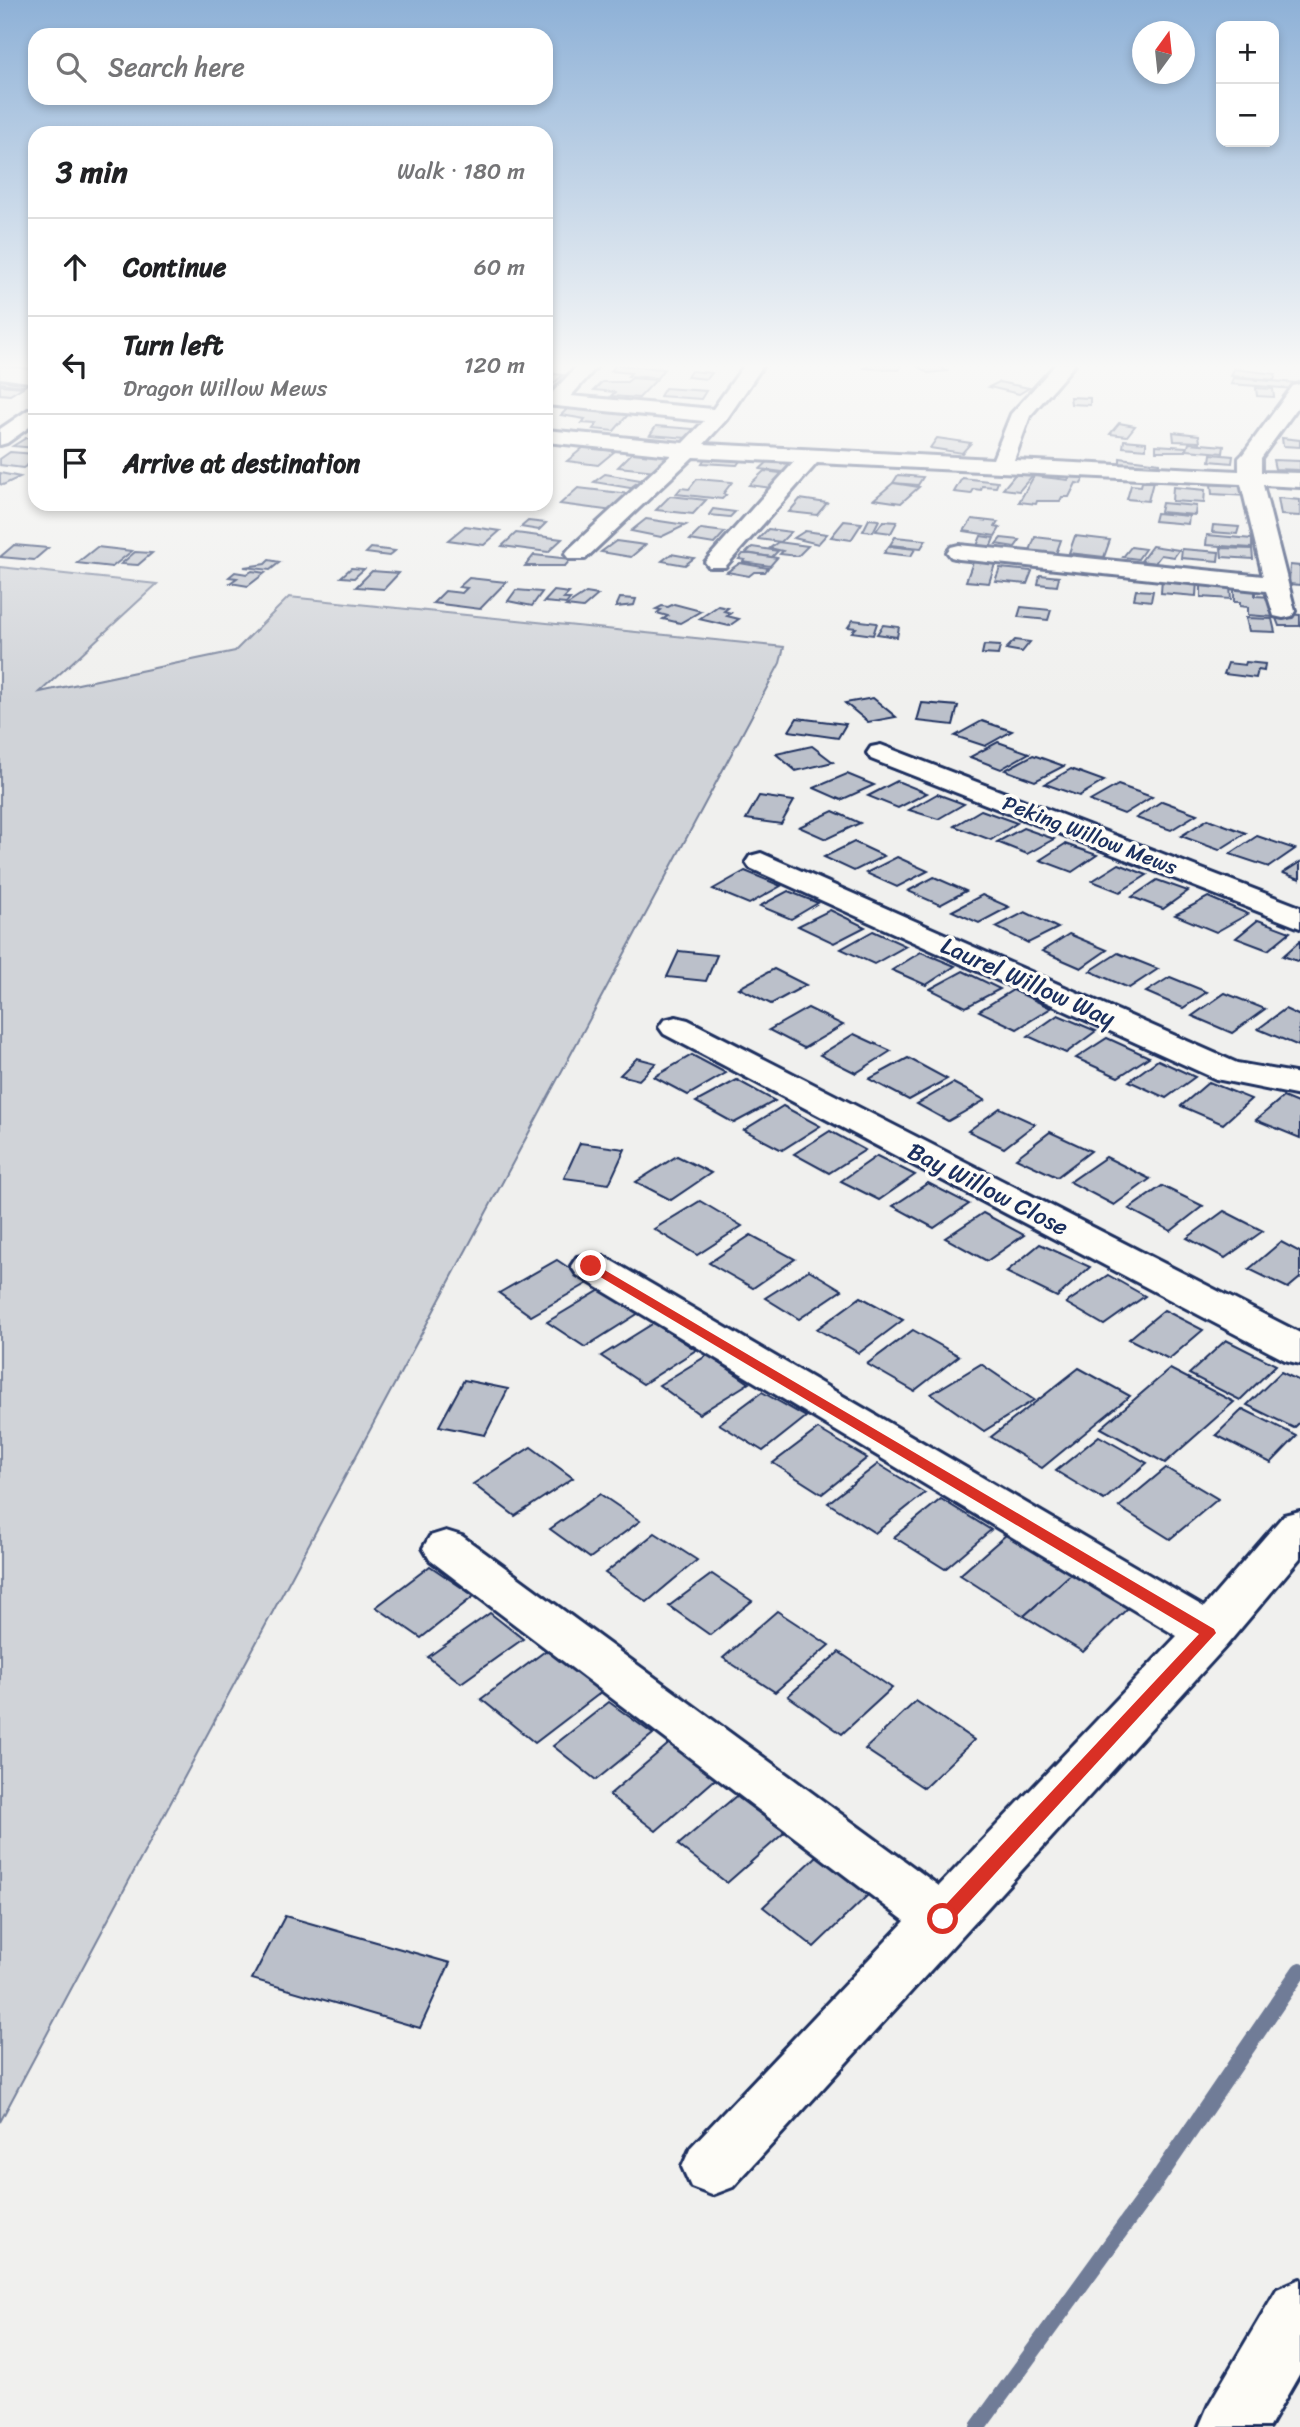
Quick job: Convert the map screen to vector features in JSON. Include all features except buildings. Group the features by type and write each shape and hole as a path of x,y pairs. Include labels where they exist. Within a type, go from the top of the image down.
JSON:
{"street":[{"path":"577,554 659,477"},
{"path":"718,562 792,477"},
{"path":"1250,477 1283,611"},
{"path":"1254,477 1300,480"},
{"path":"959,552 1276,585"},
{"name":"Peking Willow Mews","path":"881,753 1300,918"},
{"name":"Laurel Willow Way","path":"761,862 1228,1072 1300,1086"},
{"name":"Bay Willow Close","path":"676,1027 1300,1350"},
{"path":"591,1266 1209,1633"},
{"path":"712,2167 1209,1633 1300,1527"},
{"path":"446,1548 943,1919"},
{"path":"1232,2427 1300,2311"}],"shaded area":[{"path":"0,567 157,584 40,692 235,651 289,597 784,647 780,663 0,2122"}],"waterway":[{"path":"978,2427 1155,2183 1300,1970"}],"route":[{"path":"591,1266 1209,1633 943,1919"}]}
